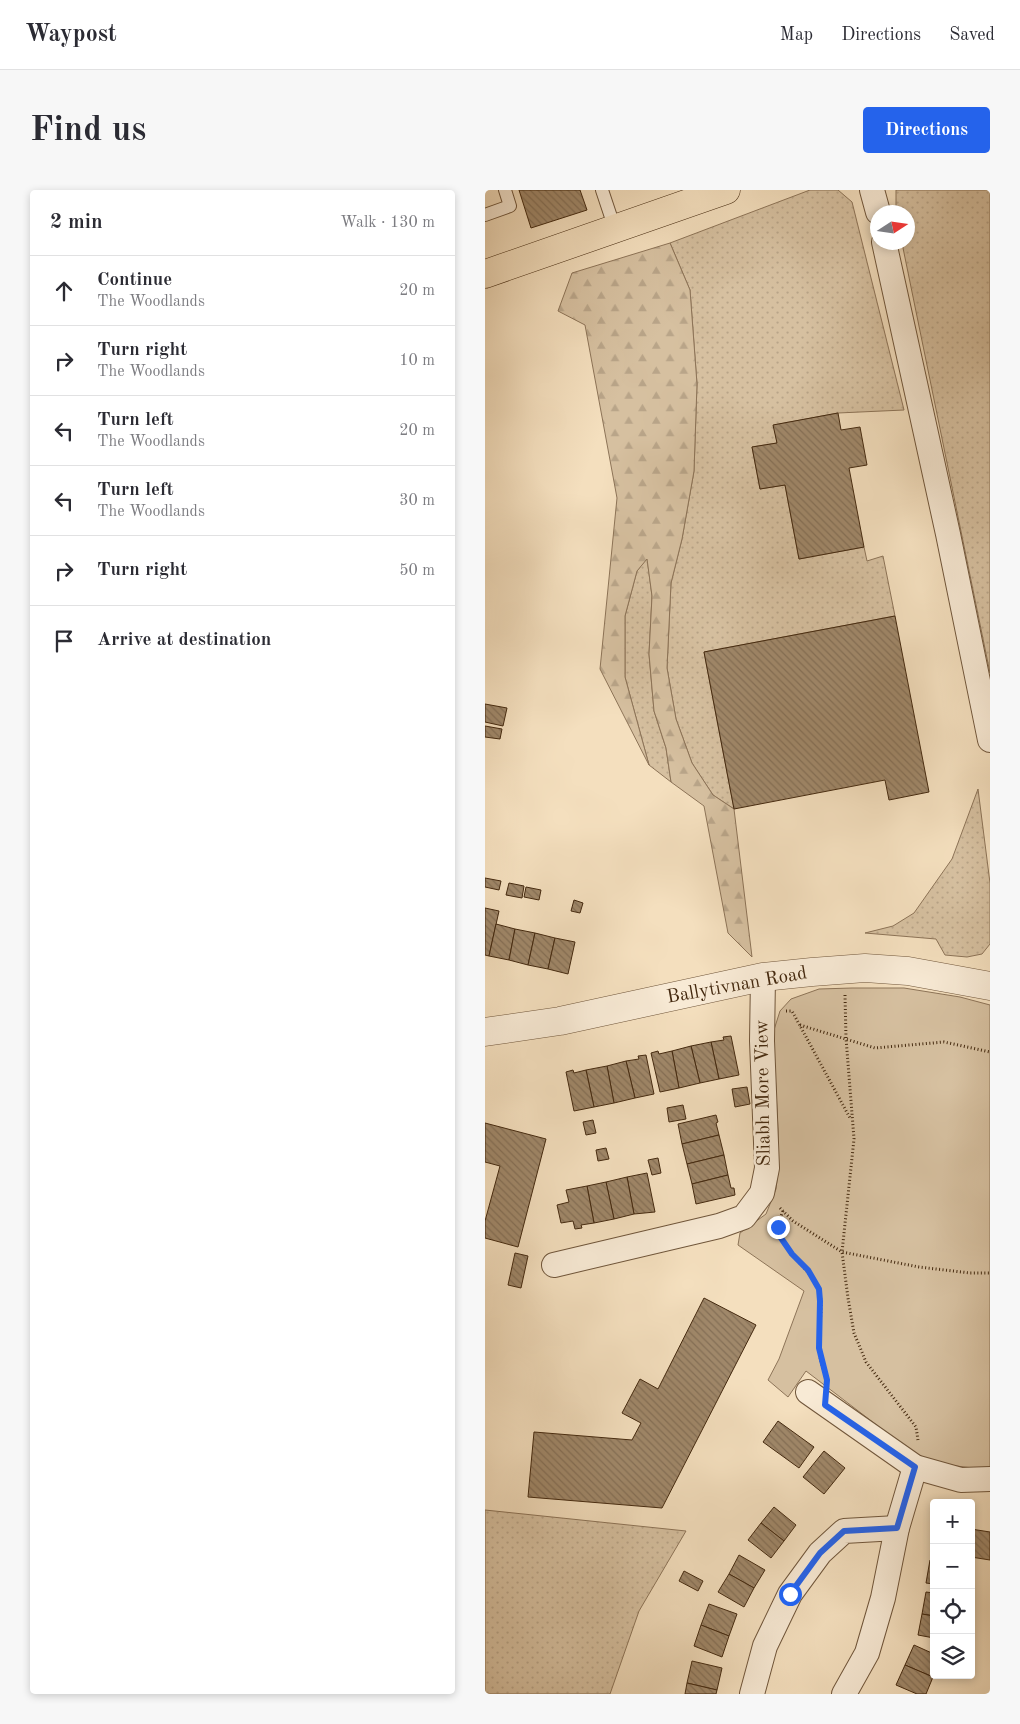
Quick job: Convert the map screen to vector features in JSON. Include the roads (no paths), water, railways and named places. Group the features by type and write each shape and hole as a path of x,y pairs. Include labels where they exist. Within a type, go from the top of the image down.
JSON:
{"highway":[{"path":"485,274 726,190"}],"street":[{"path":"872,190 876,205"},
{"path":"886,250 948,534 990,740"},
{"name":"Ballytivnan Road","path":"485,1032 560,1021 763,977 844,969 865,968 908,972 990,986"},
{"name":"Sliabh More View","path":"554,1265 719,1226 744,1217 762,1192 767,1168 763,977"},
{"path":"817,1399 915,1467 961,1480 990,1479"},
{"path":"845,1694 867,1653 883,1598 897,1528 915,1467"},
{"path":"752,1694 765,1646 790,1594 820,1553 844,1531 897,1528"}],"lane":[{"path":"485,215 510,206 505,190"},
{"path":"602,190 615,229"}]}
